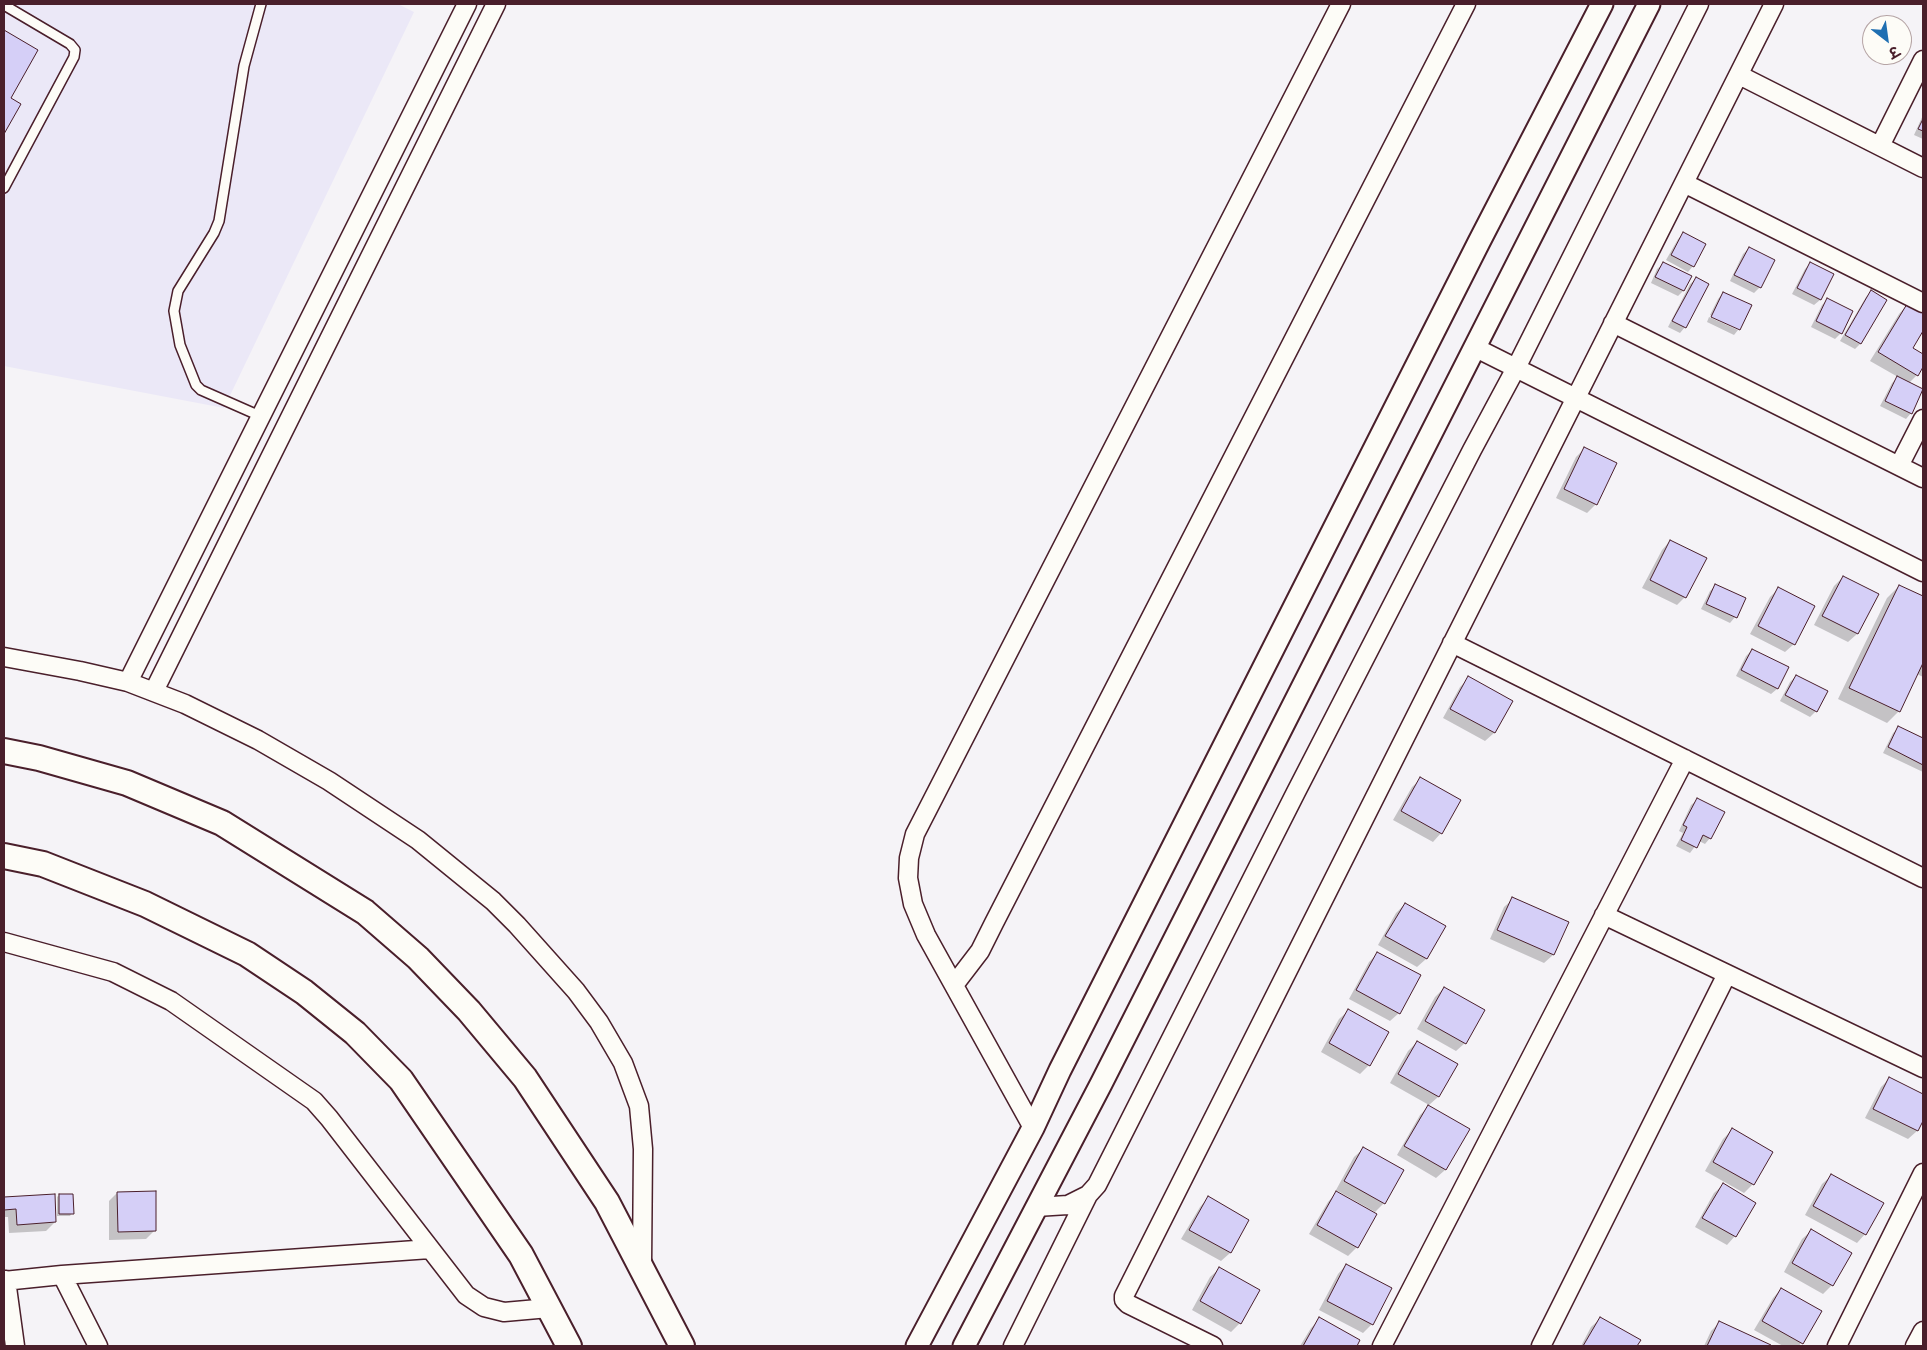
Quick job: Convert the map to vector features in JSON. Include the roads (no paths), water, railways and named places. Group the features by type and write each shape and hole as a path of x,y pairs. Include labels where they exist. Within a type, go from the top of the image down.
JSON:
{"main road":[{"path":"4,751 39,758 127,784 222,823 365,912 418,958 469,1011 525,1078 607,1202 682,1346"},
{"path":"4,856 43,864 145,904 247,954 304,992 355,1033 401,1080 521,1255 569,1346"}],"street":[{"path":"128,682 467,4"},
{"path":"154,691 496,4"},
{"path":"1033,1128 926,935 913,904 908,878 909,858 915,834 1341,4"},
{"path":"954,985 980,951 1466,4"},
{"path":"917,1346 1033,1128 1060,1070 1429,340 1602,4"},
{"path":"964,1346 1649,4"},
{"path":"1013,1346 1088,1195 1097,1185 1296,792 1516,368 1700,4"},
{"path":"1213,1346 1128,1304 1124,1300 1124,1296 1774,4"},
{"path":"1880,146 1923,60"},
{"path":"1738,75 1923,168"},
{"path":"1684,182 1923,303"},
{"path":"1613,323 1923,478"},
{"path":"1474,347 1923,572"},
{"path":"1899,466 1923,419"},
{"path":"1452,643 1923,878"},
{"path":"4,658 80,671 128,682 154,691 258,740 329,781 418,840 493,901 576,991 599,1022 623,1064 639,1106 642,1148 642,1270"},
{"path":"1382,1346 1685,759"},
{"path":"1604,915 1923,1068"},
{"path":"4,942 113,972 171,1001 300,1090 314,1102 329,1118 466,1295 484,1307 504,1312 549,1308"},
{"path":"1541,1346 1727,974"},
{"path":"1837,1346 1923,1173"},
{"path":"1036,1207 1068,1205 1088,1195"},
{"path":"15,1346 5,1280 430,1248"},
{"path":"62,1275 98,1346"},
{"path":"1915,1346 1923,1331"}],"lane":[{"path":"260,416 201,390 196,385 180,345 174,310 178,291 214,233 219,221 244,66 261,4"},
{"path":"4,5 70,44 75,50 74,57 4,188"}]}
